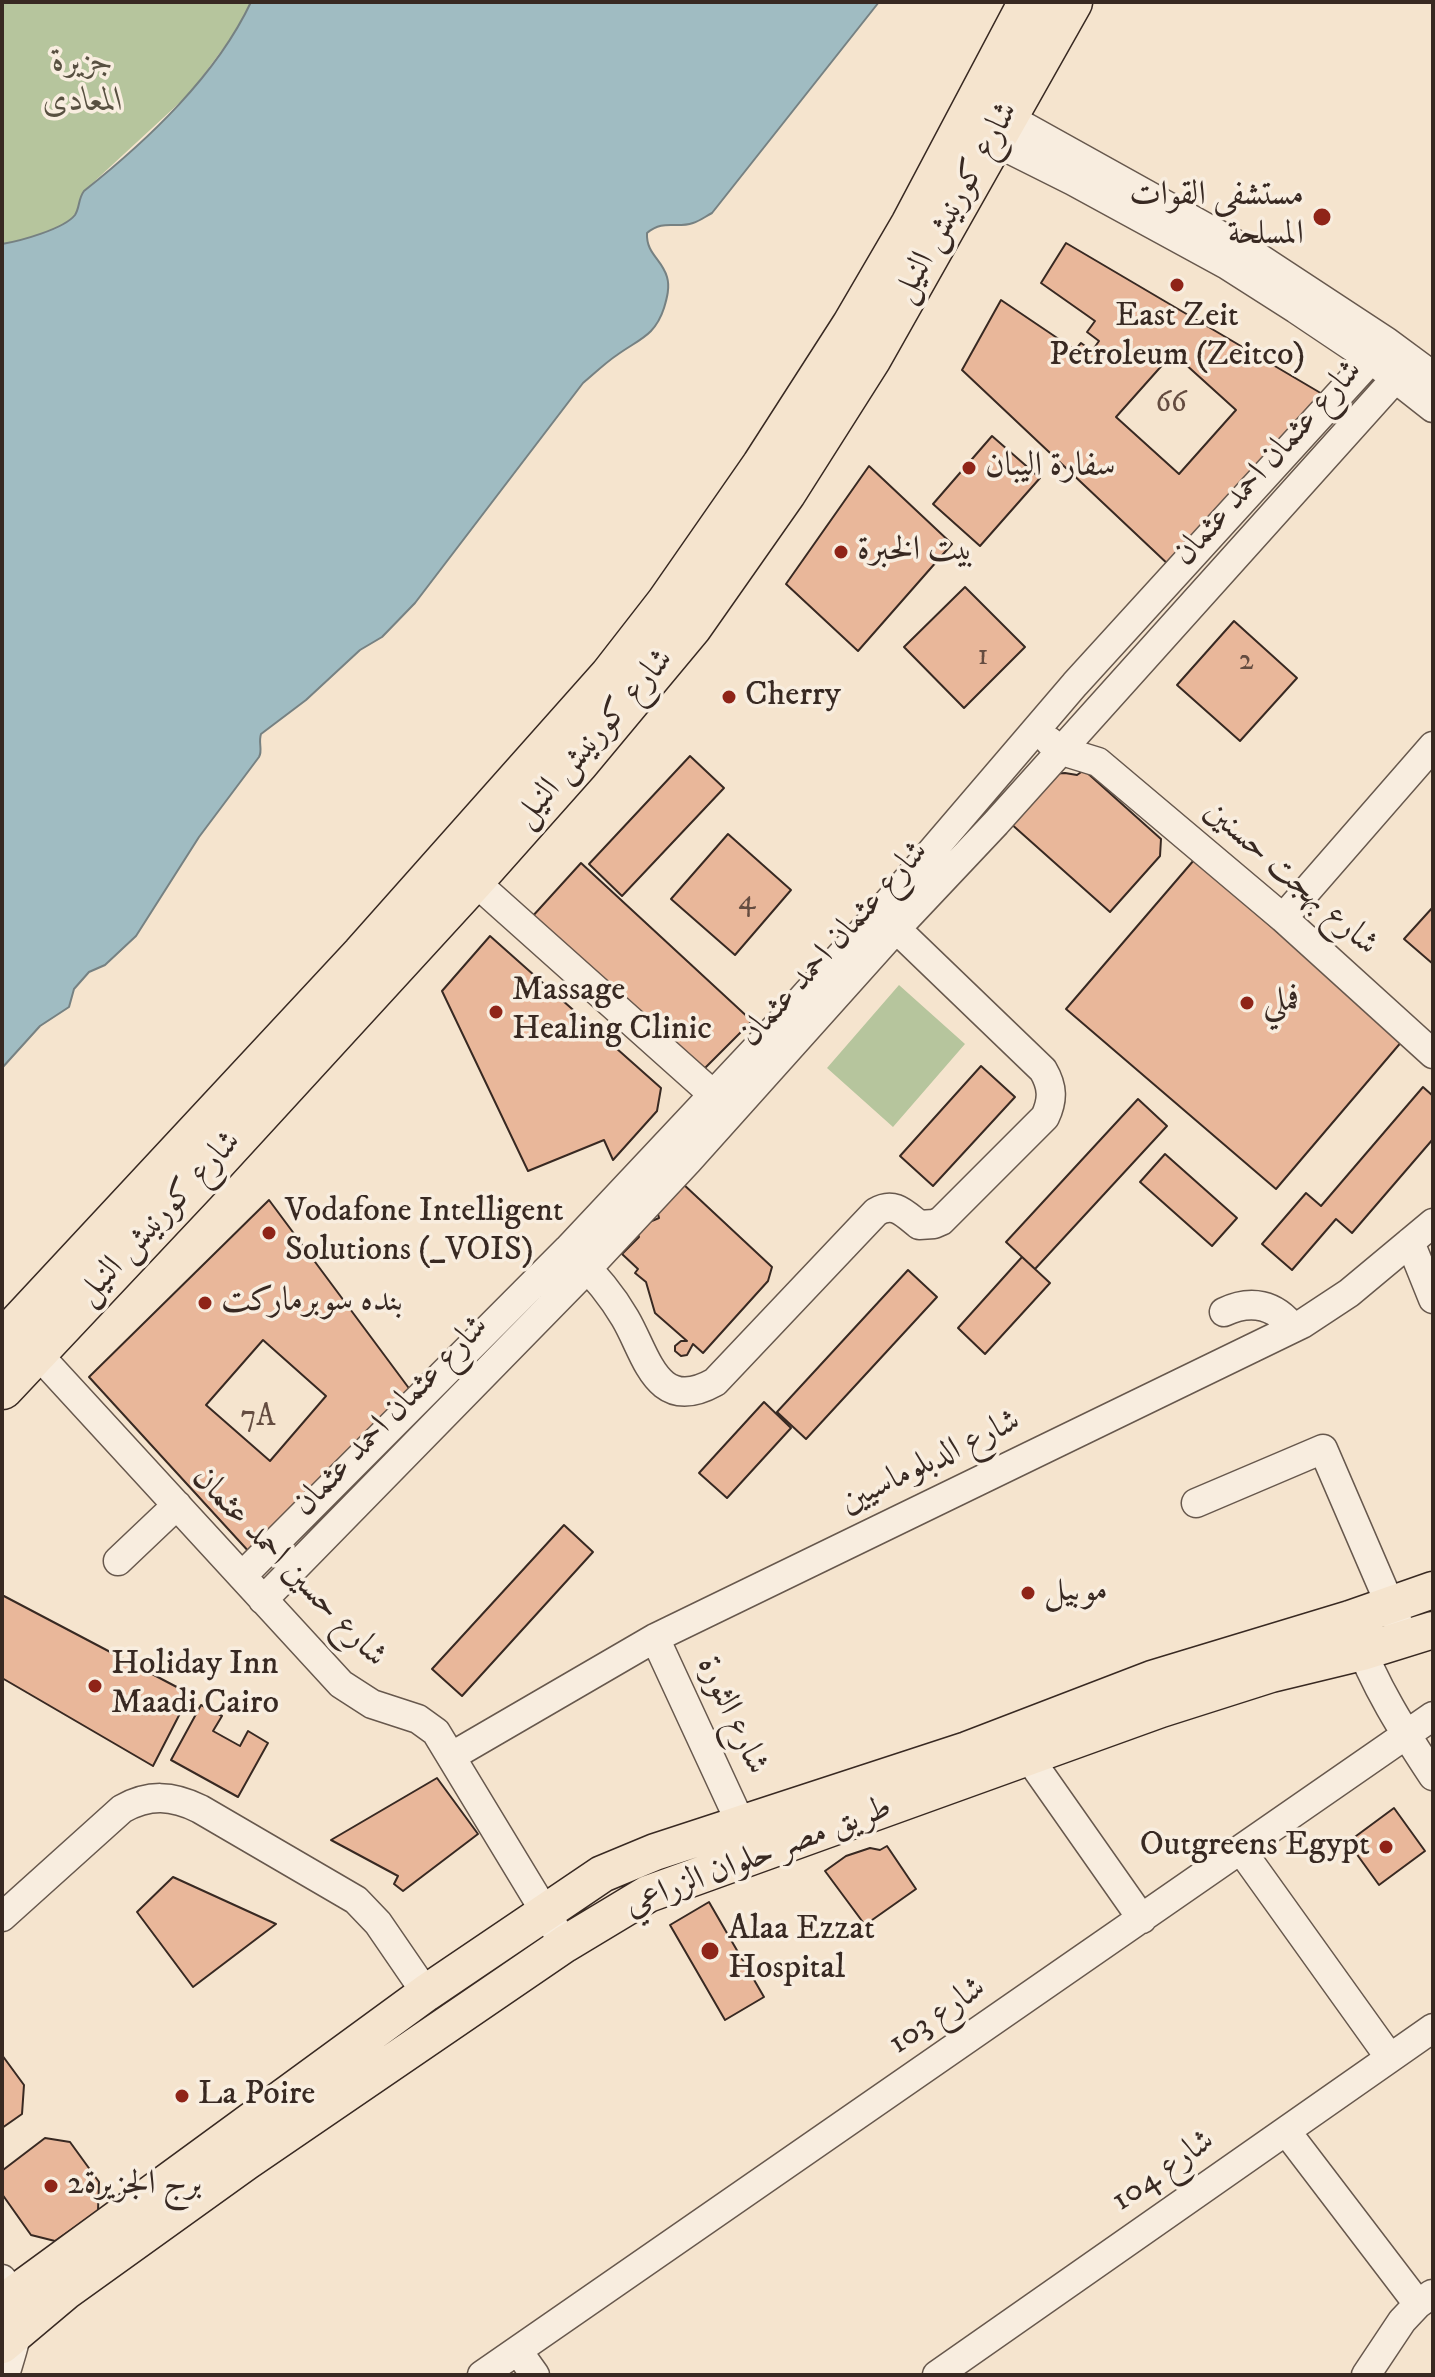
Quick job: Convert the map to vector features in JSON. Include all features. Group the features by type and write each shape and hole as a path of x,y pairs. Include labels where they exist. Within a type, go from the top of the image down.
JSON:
{"highway":[{"name":"شارع كورنيش النيل","path":"19,1347 195,1183 473,880 629,702 691,626 739,561 870,358 985,121 1030,2"},
{"name":"شارع كورنيش النيل","path":"2,1388 19,1347 611,676 683,581 809,396 912,225 1071,2"}],"main road":[{"name":"طريق مصر حلوان الزراعي","path":"7,2311 65,2292 220,2181 623,1907 674,1883 1216,1691 1356,1635 1392,1605 1433,1590"},
{"name":"طريق مصر حلوان الزراعي","path":"7,2311 148,2198 426,1993 585,1884 619,1866 967,1750 1152,1679 1356,1635 1419,1635"}],"street":[{"path":"985,121 1073,181 1233,255 1403,369 1433,408"},
{"name":"شارع عثمان احمد عثمان","path":"263,1600 431,1429 578,1258 888,921 1035,730 1379,351"},
{"path":"1403,369 1433,376"},
{"name":"شارع عثمان احمد عثمان","path":"888,921 996,823 1403,369"},
{"path":"1062,699 1087,720 1098,762"},
{"path":"1035,730 1059,750"},
{"path":"1283,918 1433,746"},
{"name":"شارع بهجت حسنين","path":"1059,750 1098,762 1283,918 1433,1054"},
{"path":"473,880 723,1103"},
{"path":"578,1258 622,1312 653,1374 663,1384 676,1389 689,1391 703,1388 715,1382 876,1212 891,1206 899,1208 919,1225 941,1221 1045,1117 1052,1099 1043,1070 888,921"},
{"name":"شارع الدبلوماسيين","path":"452,1756 655,1638 1293,1328 1349,1293 1433,1223"},
{"path":"1410,1242 1433,1299"},
{"name":"شارع عثمان احمد عثمان","path":"242,1576 411,1407 578,1258"},
{"path":"1224,1312 1236,1306 1262,1305 1285,1317 1293,1328"},
{"name":"شارع حسين احمد عثمان","path":"19,1347 177,1505 341,1684 372,1704 418,1719 436,1732 565,1944"},
{"path":"411,1407 431,1429"},
{"path":"1196,1503 1323,1449 1392,1605 1419,1635"},
{"path":"118,1561 177,1505"},
{"path":"1356,1635 1406,1734 1433,1776"},
{"name":"شارع الثورة","path":"655,1638 741,1824"},
{"name":"شارع 103","path":"482,2375 1433,1716"},
{"path":"1029,1758 1142,1919"},
{"path":"2,1917 122,1809 137,1801 169,1797 200,1809 356,1900 378,1923 426,1993"},
{"path":"1241,1850 1390,2058"},
{"name":"شارع 104","path":"937,2375 1433,2028"},
{"path":"1286,2131 1426,2299 1395,2330 1366,2375"},
{"path":"5,2375 7,2311"},
{"path":"518,2351 535,2375"}],"green space":[{"name":"جزيرة المعادى","path":"2,2 251,2 236,31 190,93 84,191 76,213 69,220 41,234 2,244"},
{"path":"899,985 965,1044 893,1127 827,1068"}],"water":[{"path":"251,2 879,2 712,213 687,225 659,226 647,233 649,246 668,281 666,300 656,325 583,383 415,603 382,637 360,650 306,700 261,734 259,757 199,837 136,936 105,965 89,972 74,989 69,1007 40,1026 2,1068 2,244 52,230 75,215 84,191 156,128 200,81 219,56"}],"building":[{"path":"1066,243 1324,395 1171,567 962,370 1001,300 1075,350 1081,343 1092,351 1099,341 1087,332 1095,321 1041,283"},
{"path":"1173,353 1236,410 1179,474 1116,417"},
{"path":"992,436 1040,478 980,546 933,504"},
{"path":"869,466 952,544 858,651 786,584"},
{"path":"965,587 1025,647 964,708 904,647"},
{"path":"1234,621 1297,678 1240,741 1177,685"},
{"path":"690,756 724,788 622,896 589,864"},
{"path":"1084,770 1161,839 1160,856 1110,912 1009,822 1051,774 1077,775"},
{"path":"728,834 791,890 735,955 671,899"},
{"path":"1194,860 1403,1040 1276,1189 1066,1009"},
{"path":"581,863 752,1021 705,1068 689,1065 531,918"},
{"path":"1433,907 1433,964 1404,939"},
{"path":"490,936 661,1088 657,1111 613,1160 604,1140 528,1171 442,991"},
{"path":"981,1066 1015,1097 933,1186 900,1156"},
{"path":"1423,1087 1433,1096 1433,1139 1352,1233 1336,1219 1292,1270 1262,1244 1306,1193 1321,1206"},
{"path":"1138,1099 1167,1126 1035,1269 1006,1242"},
{"path":"1165,1154 1237,1218 1212,1246 1140,1182"},
{"path":"682,1183 772,1267 768,1281 703,1353 693,1344 687,1355 681,1356 675,1351 675,1346 687,1341 655,1313 646,1282 635,1273 638,1269 622,1254 639,1237 635,1228 659,1218 657,1210"},
{"path":"269,1200 411,1391 251,1554 89,1377"},
{"path":"1022,1257 1050,1283 985,1354 958,1328"},
{"path":"908,1270 937,1297 806,1439 777,1412"},
{"path":"263,1340 326,1396 270,1461 206,1405"},
{"path":"764,1402 791,1428 727,1498 699,1473"},
{"path":"564,1525 593,1552 462,1696 432,1669"},
{"name":"Holiday Inn Maadi Cairo","path":"2,1595 190,1694 153,1766 2,1678"},
{"path":"201,1705 222,1716 213,1731 240,1746 248,1731 268,1743 238,1797 171,1760"},
{"path":"437,1778 478,1834 403,1891 394,1884 398,1876 331,1840"},
{"name":"Outgreens Egypt","path":"1394,1808 1425,1851 1379,1885 1348,1842"},
{"path":"887,1846 916,1889 865,1925 825,1871 846,1856"},
{"path":"173,1877 276,1924 193,1987 137,1912"},
{"name":"Alaa Ezzat Hospital","path":"709,1902 764,1997 725,2020 670,1925"},
{"path":"2,2055 24,2085 22,2114 2,2128"},
{"name":"برج الجزيرة2","path":"45,2138 70,2142 99,2182 98,2211 55,2241 31,2235 2,2194 3,2170"}],"place":[{"name":"مستشفى القوات المسلحة","path":"1322,217"},
{"name":"East Zeit Petroleum (Zeitco)","path":"1177,285"},
{"name":"سفارة اليبان","path":"969,468"},
{"name":"بيت الخبرة","path":"841,552"},
{"name":"Cherry","path":"729,697"},
{"name":"فملي","path":"1247,1003"},
{"name":"Massage Healing Clinic","path":"496,1012"},
{"name":"Vodafone Intelligent Solutions (_VOIS)","path":"269,1233"},
{"name":"بنده سوبرماركت","path":"205,1303"},
{"name":"موبيل","path":"1028,1593"},
{"name":"Holiday Inn Maadi Cairo","path":"95,1686"},
{"name":"Outgreens Egypt","path":"1386,1847"},
{"name":"Alaa Ezzat Hospital","path":"710,1951"},
{"name":"La Poire","path":"182,2096"},
{"name":"برج الجزيرة2","path":"51,2186"}]}
